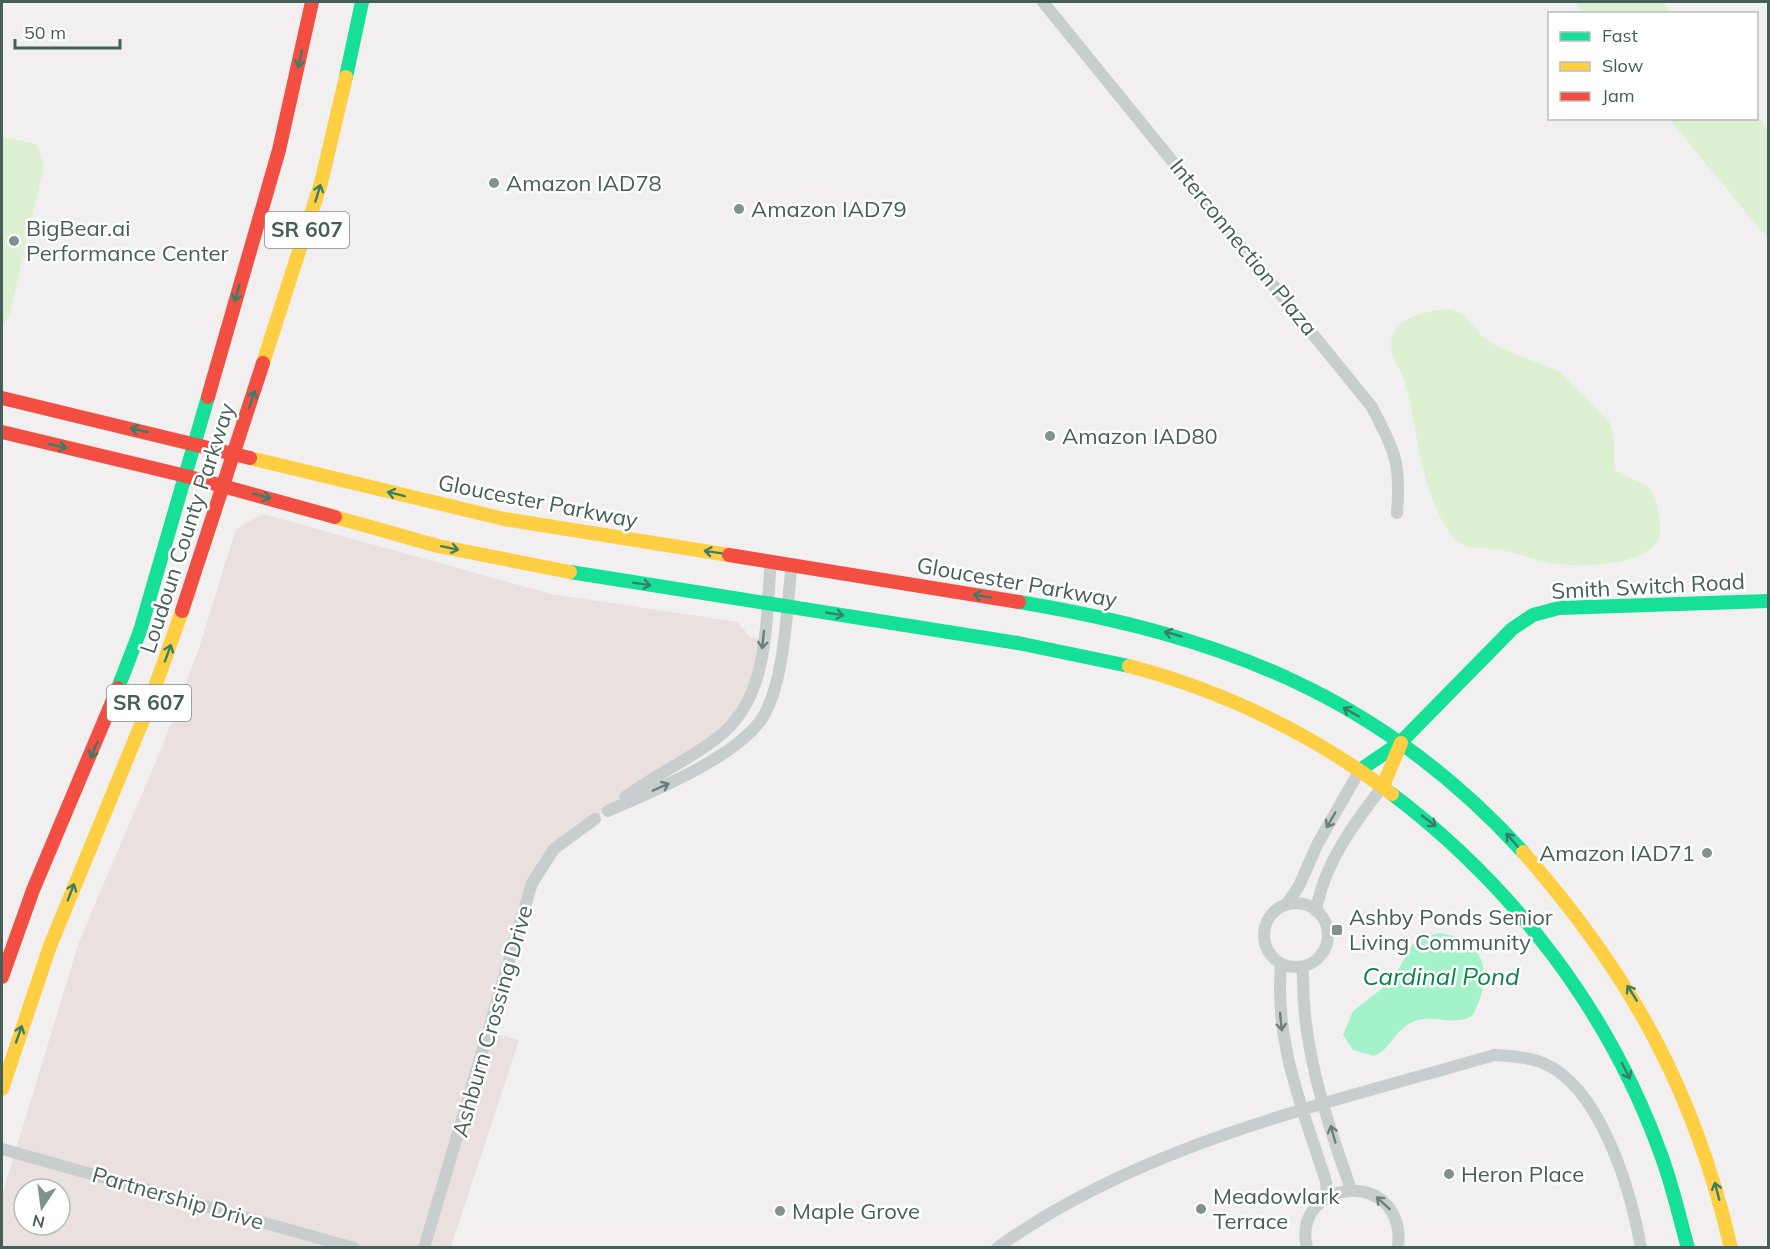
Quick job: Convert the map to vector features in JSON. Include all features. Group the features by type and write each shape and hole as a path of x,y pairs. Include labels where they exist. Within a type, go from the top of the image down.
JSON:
{"main road":[{"name":"Loudoun County Parkway","path":"2,977 32,894 120,688 140,631 196,444 279,150 312,2"},
{"name":"Loudoun County Parkway","path":"2,1089 50,946 163,665 321,183 362,2"},
{"name":"Gloucester Parkway","path":"2,398 504,519 1048,607 1172,634 1243,659 1344,708 1401,742 1489,813 1587,928 1632,993 1663,1047 1687,1100 1711,1167 1731,1248"},
{"path":"2,432 221,485 466,552 541,567 1007,642 1142,669 1185,682 1262,714 1305,735 1360,770 1436,826 1486,874 1560,961 1595,1011 1629,1076 1657,1139 1688,1248"},
{"name":"Smith Switch Road","path":"1360,770 1401,742 1512,629 1533,615 1559,608 1603,605 1768,601"},
{"name":"Smith Switch Road","path":"1383,786 1401,742"}],"street":[{"name":"Interconnection Plaza","path":"1043,2 1372,407 1396,456 1400,477 1397,513"},
{"path":"771,561 756,688 741,716 717,739 656,774 608,811 672,783 737,743 757,725 774,690 792,564"},
{"path":"1286,905 1302,904 1316,911 1328,929 1327,943 1316,961 1303,967 1281,964 1267,950 1264,934 1272,913 1286,905 1299,886 1317,845 1360,770"},
{"path":"1316,911 1321,887 1332,863 1348,835 1383,786"},
{"name":"Ashburn Crossing Drive","path":"424,1248 532,883 554,849 595,819"},
{"path":"1281,964 1280,1020 1287,1062 1326,1182 1327,1197"},
{"path":"1303,967 1304,1023 1323,1103 1351,1189"},
{"path":"997,1248 1020,1231 1139,1167 1302,1109 1494,1055 1520,1057 1543,1063 1563,1074 1591,1103 1616,1158 1641,1248"},
{"name":"Partnership Drive","path":"2,1149 354,1248"},
{"path":"1306,1248 1305,1230 1309,1217 1327,1197 1351,1189 1365,1191 1378,1197 1389,1207 1400,1233 1398,1248"}],"shaded area":[{"path":"1574,2 1663,2 1672,12 1583,12"},
{"path":"1758,116 1768,130 1768,239 1670,120 1758,120"},
{"name":"BigBear.ai Performance Center","path":"2,137 37,144 44,166 9,317 2,325"},
{"path":"1449,309 1464,314 1480,334 1498,347 1559,371 1610,423 1614,438 1614,470 1646,486 1656,500 1660,523 1659,538 1650,549 1637,557 1619,562 1564,565 1501,550 1466,546 1452,536 1437,511 1427,483 1408,395 1392,353 1391,341 1395,331 1411,317"},
{"path":"263,514 551,594 738,622 750,637 768,640 758,690 716,744 580,827 540,864 493,1033 519,1040 451,1247 2,1248 2,1195 79,942 162,747 199,648 236,529"}],"water":[{"name":"Cardinal Pond","path":"1439,933 1468,943 1477,952 1482,962 1483,988 1472,1016 1457,1020 1427,1019 1412,1022 1401,1030 1385,1049 1374,1056 1353,1050 1343,1035 1353,1011 1392,981 1412,945 1418,939"}],"traffic: fast":[{"path":"346,77 362,2"},
{"path":"118,688 140,631 208,397"},
{"path":"570,572 1018,643 1129,666"},
{"path":"1360,770 1401,742 1512,629 1533,615 1559,608 1768,601"},
{"path":"1019,602 1164,633 1231,655 1294,681 1355,713 1413,752 1469,798 1523,852"},
{"path":"1392,794 1478,869 1552,954 1584,1000 1639,1099 1672,1188 1688,1248"}],"traffic: slow":[{"path":"263,363 321,183 346,77"},
{"path":"250,458 504,519 729,555"},
{"path":"335,517 438,546 570,572"},
{"path":"2,1089 50,946 145,715 182,611"},
{"path":"1129,666 1199,688 1267,717 1332,753 1392,794"},
{"path":"1383,786 1401,743"},
{"path":"1523,852 1595,943 1626,989 1653,1036 1698,1136 1716,1190 1731,1248"}],"traffic: jam":[{"path":"208,397 279,150 312,2"},
{"path":"182,611 263,363"},
{"path":"2,398 250,458"},
{"path":"2,432 186,476 335,517"},
{"path":"729,555 1019,602"},
{"path":"2,977 33,890 118,688"}],"place":[{"name":"Amazon IAD78","path":"494,183"},
{"name":"Amazon IAD79","path":"739,209"},
{"name":"BigBear.ai Performance Center","path":"14,241"},
{"name":"Amazon IAD80","path":"1050,436"},
{"name":"Amazon IAD71","path":"1707,853"},
{"name":"Ashby Ponds Senior Living Community","path":"1337,930"},
{"name":"Heron Place","path":"1449,1174"},
{"name":"Meadowlark Terrace","path":"1201,1209"},
{"name":"Maple Grove","path":"780,1211"}]}
